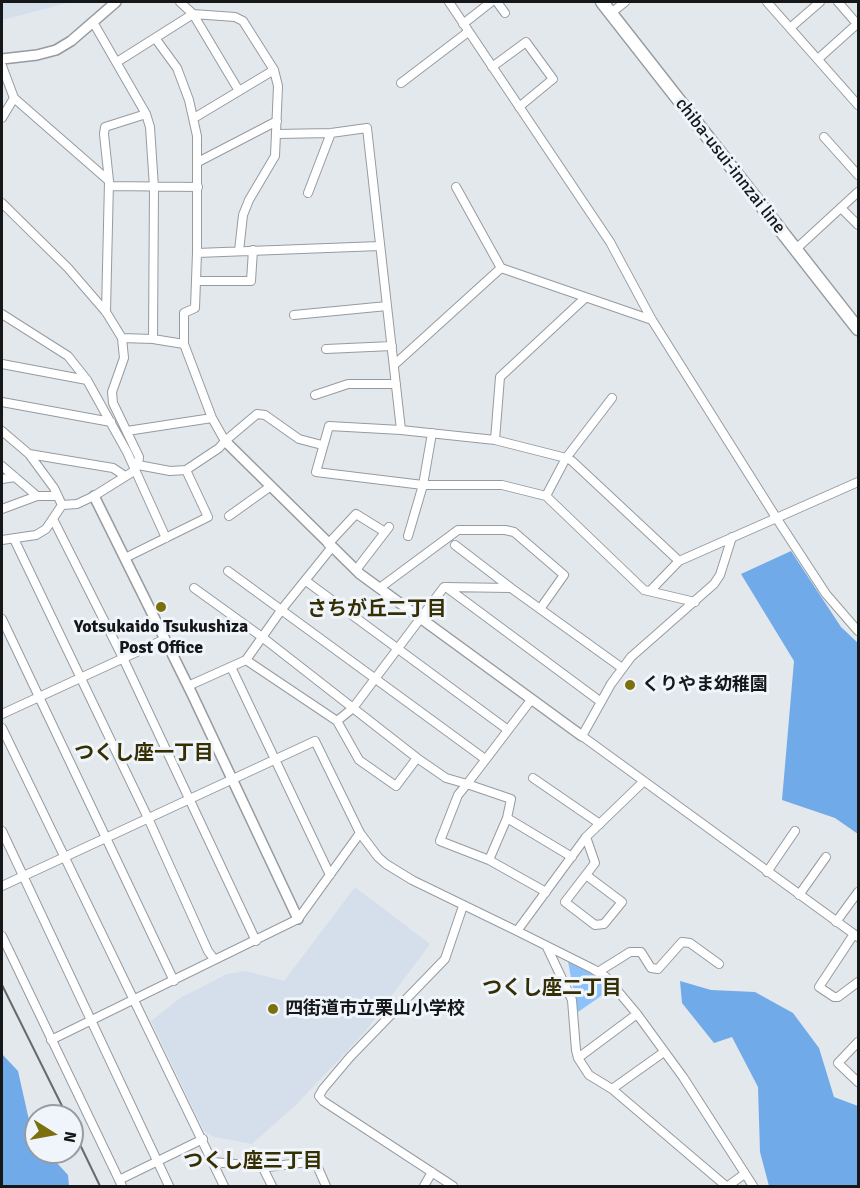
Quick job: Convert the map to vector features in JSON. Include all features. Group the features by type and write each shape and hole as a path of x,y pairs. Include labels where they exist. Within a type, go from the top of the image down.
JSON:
{"main road":[{"name":"chiba-usui-innzai line","path":"602,2 858,329"}],"street":[{"path":"2,59 37,55 56,50 116,2"},
{"path":"180,2 193,14 239,91"},
{"path":"449,2 610,242 652,320 777,519 826,594 858,631"},
{"path":"401,83 466,28 491,2"},
{"path":"497,2 505,13"},
{"path":"611,13 625,2"},
{"path":"767,2 858,105"},
{"path":"790,28 820,2"},
{"path":"818,59 858,25 838,2"},
{"path":"117,62 193,14 235,17 243,21 274,70 278,86 275,156 249,200 243,215 239,251"},
{"path":"93,22 146,114 150,127 154,187 153,339"},
{"path":"155,38 177,68 194,118 198,162 195,308 184,312 184,344 212,418 225,441 356,570 856,936 819,987 834,997 838,997 858,982"},
{"path":"492,67 526,42 553,79 519,106"},
{"path":"2,66 14,98 109,183 154,187 198,187"},
{"path":"194,118 274,70"},
{"path":"2,118 14,98"},
{"path":"106,312 109,183 105,127 146,114"},
{"path":"198,162 277,121"},
{"path":"277,135 331,133 367,128 401,430"},
{"path":"308,193 331,133"},
{"path":"824,136 858,175"},
{"path":"456,187 501,268 652,320"},
{"path":"796,249 858,192"},
{"path":"2,203 68,268 106,312 122,338 124,358 112,392 113,403 139,457 136,468 94,496 77,504 62,506 46,529 36,535 2,540"},
{"path":"841,208 858,225"},
{"path":"197,253 380,246"},
{"path":"196,281 251,281 253,250"},
{"path":"394,365 501,268"},
{"path":"495,440 500,377 585,298"},
{"path":"294,315 387,306"},
{"path":"2,314 68,356 87,380 136,468 166,538"},
{"path":"122,338 153,339 184,344"},
{"path":"326,349 392,346"},
{"path":"2,364 87,380"},
{"path":"315,395 348,384 396,384"},
{"path":"546,496 566,458 612,398"},
{"path":"2,402 111,422"},
{"path":"136,468 186,470 219,448 257,414 265,415 299,439 322,445"},
{"path":"127,431 212,418"},
{"path":"679,561 572,461 566,458 495,440 401,430 328,426 316,472 423,485 502,485 546,496 644,590 695,602"},
{"path":"2,431 29,454 54,488 62,506"},
{"path":"408,536 423,485 432,433"},
{"path":"29,454 113,468 125,476"},
{"path":"2,466 37,496"},
{"path":"125,558 208,517 186,470"},
{"path":"2,479 15,477"},
{"path":"650,591 679,561 858,482"},
{"path":"230,516 270,486"},
{"path":"2,509 37,496 57,496"},
{"path":"94,496 188,686 298,919"},
{"path":"188,686 246,660 330,545 356,514 387,530 356,570"},
{"path":"53,519 123,658 256,941"},
{"path":"381,587 458,530 505,530 514,532 564,575 540,609"},
{"path":"582,736 622,668 631,657 714,584 720,575 732,537"},
{"path":"14,538 148,818 208,951 214,959"},
{"path":"455,545 622,668"},
{"path":"228,571 485,759"},
{"path":"306,580 508,729"},
{"path":"337,721 353,708 444,587 511,588"},
{"path":"446,587 601,702"},
{"path":"194,588 262,637 446,778 511,799 507,818 489,860"},
{"path":"2,619 174,981"},
{"path":"2,714 165,639"},
{"path":"246,660 337,721 359,760 396,786 417,758"},
{"path":"231,667 330,875"},
{"path":"531,700 458,795 440,841 489,860 546,892"},
{"path":"2,728 224,1186"},
{"path":"2,886 315,741 360,833 378,857 393,869 463,906 518,931 606,977 637,1014 683,1077 753,1186"},
{"path":"533,778 600,824"},
{"path":"518,931 586,837 643,782"},
{"path":"507,818 572,857"},
{"path":"2,831 169,1186"},
{"path":"767,872 795,831"},
{"path":"51,1040 298,919 360,833"},
{"path":"586,837 595,863 565,902 595,925 604,924 622,902 586,875"},
{"path":"799,895 826,857"},
{"path":"836,922 858,892"},
{"path":"453,1186 332,1107 319,1096 350,1057 445,959 463,906"},
{"path":"2,936 120,1183 202,1139"},
{"path":"598,972 630,952 641,952 651,968 658,969 681,942 690,943 719,964"},
{"path":"548,947 572,1000 573,1032 578,1058 589,1075 612,1089 727,1186 744,1175"},
{"path":"578,1058 637,1014"},
{"path":"858,1042 838,1063 858,1082"},
{"path":"612,1089 664,1052"},
{"path":"213,1162 262,1166 315,1161 326,1186"},
{"path":"262,1166 272,1186"},
{"path":"424,1186 432,1172"}],"shaded area":[{"path":"2,2 71,2 2,20"},
{"path":"791,551 841,627 858,643 858,834 835,818 782,800 794,661 741,574"},
{"name":"四街道市立栗山小学校","path":"355,887 430,944 364,1033 296,1105 252,1144 214,1137 204,1131 151,1021 180,998 227,974 246,971 284,981"},
{"path":"568,962 593,973 611,989 578,1012"},
{"path":"680,981 711,990 755,992 793,1013 819,1048 834,1097 858,1106 858,1186 769,1186 760,1152 758,1087 732,1037 714,1043 682,1003"},
{"path":"2,1054 18,1071 25,1104 24,1164 58,1164 68,1175 69,1186 2,1186"}],"railway":[{"path":"2,985 61,1104"},
{"path":"84,1153 100,1186"}],"place":[{"name":"Yotsukaido Tsukushiza Post Office","path":"161,607"},
{"name":"くりやま幼稚園","path":"630,685"},
{"name":"四街道市立栗山小学校","path":"273,1009"}],"district":[{"name":"さちが丘二丁目","path":"377,610"},
{"name":"つくし座一丁目","path":"144,754"},
{"name":"つくし座二丁目","path":"552,989"},
{"name":"つくし座三丁目","path":"253,1162"}]}
